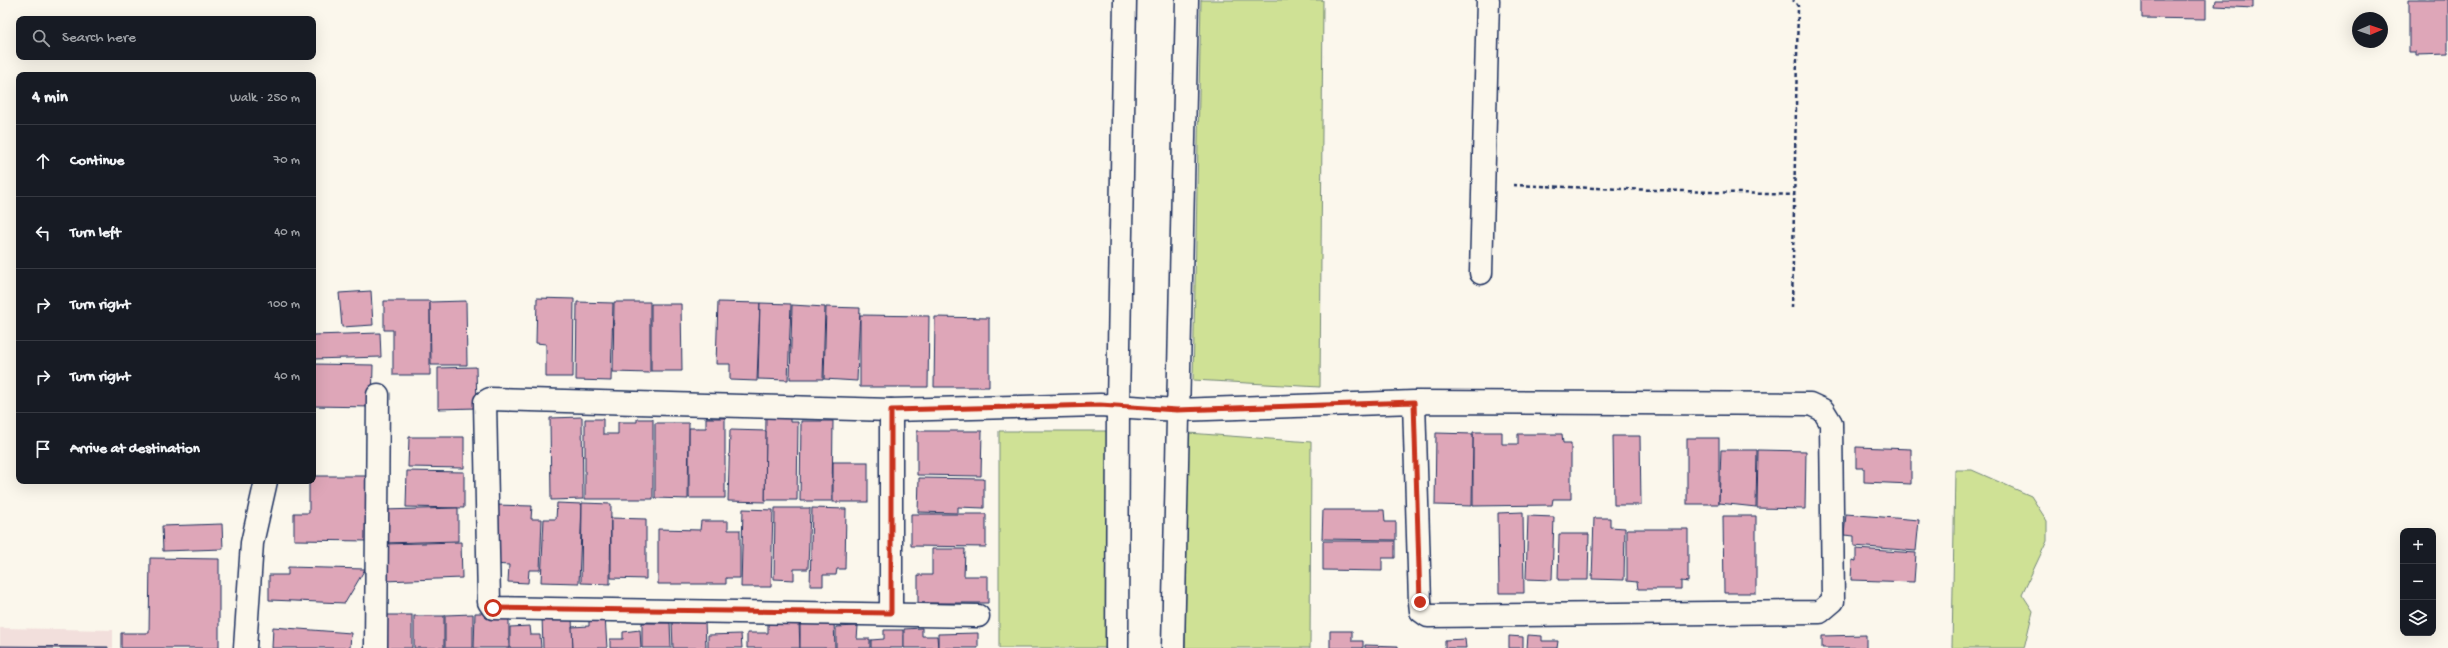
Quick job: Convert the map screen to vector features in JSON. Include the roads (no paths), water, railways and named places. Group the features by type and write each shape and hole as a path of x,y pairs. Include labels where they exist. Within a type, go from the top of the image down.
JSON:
{"street":[{"path":"1117,648 1118,406 1125,0"},
{"path":"1173,648 1187,0"},
{"path":"1481,273 1488,0"},
{"path":"376,648 378,395"},
{"path":"978,616 891,613 493,608 490,602 485,402 490,399 891,410 1118,406 1177,410 1414,402 1810,404 1823,410 1830,423 1832,602 1820,612 1428,616 1421,611 1420,602 1414,402"},
{"path":"891,410 891,613"},
{"path":"246,648 252,543 265,484"}]}
